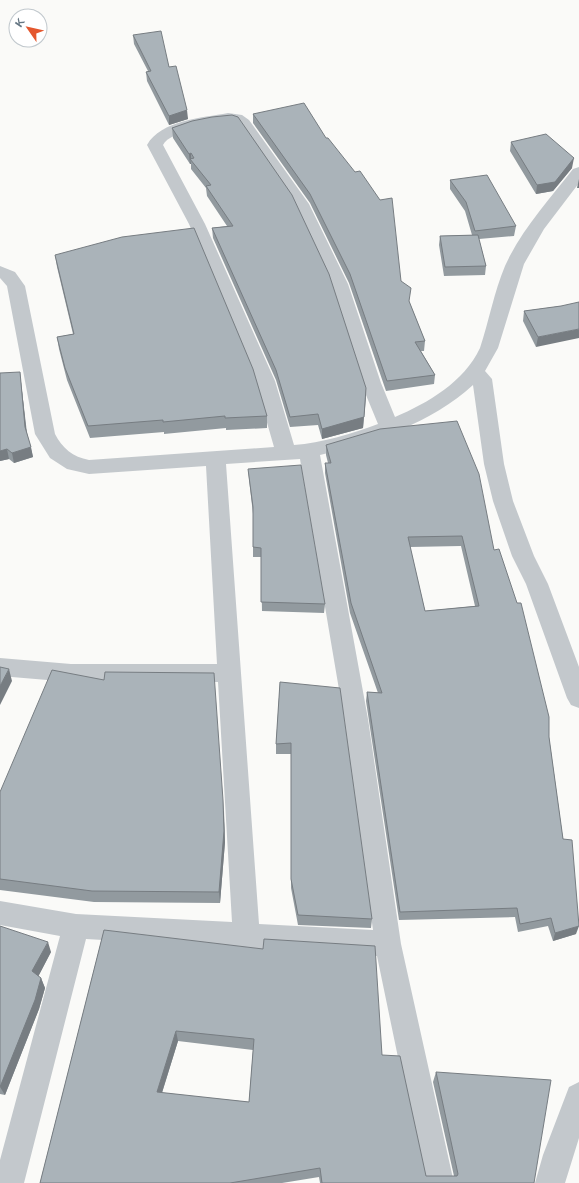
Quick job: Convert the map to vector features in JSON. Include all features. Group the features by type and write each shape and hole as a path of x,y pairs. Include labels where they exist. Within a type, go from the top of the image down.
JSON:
{"street":[{"path":"389,427 371,383 339,284 300,204 244,123 237,118 228,118 168,132 158,138 155,145 197,224 297,452 356,719 388,944 405,1030 439,1183"},
{"path":"0,270 9,276 16,286 43,427 48,442 58,454 70,463 90,467 297,452 339,444 389,427 447,396 463,385 484,359 490,345 508,280 516,263 535,230 579,172"},
{"path":"475,372 482,379 494,464 503,501 523,556 537,584 579,698"},
{"path":"216,458 246,936"},
{"path":"0,667 71,673 230,673"},
{"path":"0,913 76,926 388,944"},
{"path":"9,1183 76,926"},
{"path":"550,1183 558,1155 579,1097"}],"building":[{"path":"161,31 169,67 176,66 187,110 169,116 146,72 151,71 133,35"},
{"path":"304,103 326,138 328,138 355,172 360,171 380,200 392,198 401,281 411,288 409,301 425,341 415,342 435,375 387,381 350,274 310,194 253,114"},
{"path":"232,115 238,117 292,195 329,274 366,388 364,417 322,429 318,414 290,417 276,370 212,228 233,226 206,186 211,185 190,159 194,158 191,153 189,154 172,128 192,121"},
{"path":"546,134 574,158 555,182 537,185 511,142"},
{"path":"487,175 516,226 475,231 466,202 450,180"},
{"path":"194,228 253,369 267,416 225,418 225,416 163,422 163,420 88,426 65,368 57,337 74,334 55,255 122,237"},
{"path":"478,235 486,266 445,267 440,236"},
{"path":"579,302 579,329 538,337 524,311 561,306"},
{"path":"20,372 25,427 31,447 12,453 7,449 0,451 0,373"},
{"path":"457,421 479,474 494,550 499,549 517,603 521,603 549,717 549,737 563,839 572,840 579,926 555,933 551,918 520,924 517,908 400,912 367,692 382,693 351,603 325,463 331,463 326,445 380,429","holes":["462,536 479,606 425,611 408,537"]},
{"path":"301,465 325,604 261,602 261,548 253,547 253,507 248,469"},
{"path":"0,667 9,669 0,686"},
{"path":"52,670 104,680 105,672 214,673 224,831 219,892 92,891 0,879 0,792"},
{"path":"280,682 340,688 372,919 298,915 291,879 291,743 276,744"},
{"path":"0,926 48,942 32,971 41,978 35,1000 0,1087"},
{"path":"104,930 263,949 264,939 375,946 382,1055 400,1056 426,1176 457,1176 458,1174 436,1072 551,1080 534,1183 322,1183 320,1168 230,1183 40,1183","holes":["176,1031 254,1039 249,1102 157,1092"]}]}
